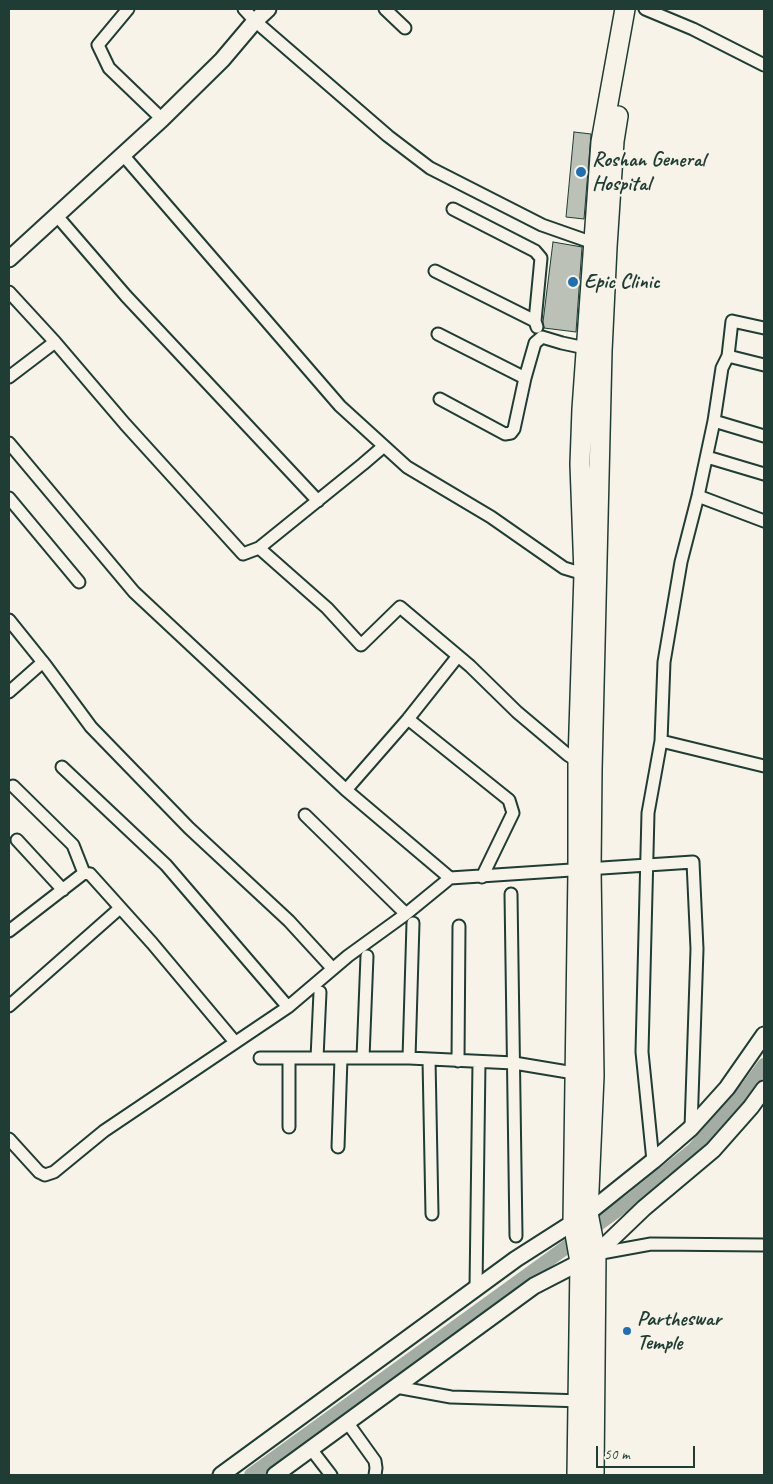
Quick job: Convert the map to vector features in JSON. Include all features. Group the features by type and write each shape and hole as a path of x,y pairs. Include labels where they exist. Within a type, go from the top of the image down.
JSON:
{"main road":[{"path":"581,1217 594,1076 585,870 585,766 594,349 600,245 601,142 624,9"},
{"path":"600,245 624,78 638,9"},
{"path":"585,870 574,1073 581,1217 587,1251 586,1401 594,1475"},
{"path":"577,1475 586,1401"}],"street":[{"path":"128,9 98,45 109,68 162,119"},
{"path":"244,9 255,21 388,136 430,168 542,225 600,245"},
{"path":"9,259 162,119 222,60 255,21 268,9"},
{"path":"385,9 405,28"},
{"path":"645,9 693,29 764,65"},
{"path":"123,155 340,406 407,467 491,517 534,549 564,568 590,576"},
{"path":"453,209 536,251 541,258 536,322 538,331 542,337 594,349"},
{"path":"57,216 126,296 318,501"},
{"path":"435,271 536,322"},
{"path":"9,292 55,342 124,424 243,554 259,548 384,446"},
{"path":"653,1161 642,1052 646,866 648,813 661,741 664,662 681,562 707,457 722,368 728,356 732,321 764,328"},
{"path":"438,334 525,378"},
{"path":"440,399 505,434 511,433 535,343 542,337"},
{"path":"9,377 55,342"},
{"path":"728,356 764,365"},
{"path":"714,421 764,436"},
{"path":"9,443 134,592 346,790 450,878 693,862 698,949 690,1128"},
{"path":"707,457 764,474"},
{"path":"698,496 764,521"},
{"path":"9,498 79,582"},
{"path":"259,548 326,608 362,645 400,606 458,656 517,712 585,766"},
{"path":"9,621 43,662 90,727 189,828 289,921 333,969"},
{"path":"346,790 408,719 458,656"},
{"path":"9,692 43,662"},
{"path":"408,719 509,800 513,813 482,877"},
{"path":"661,741 764,766"},
{"path":"62,766 166,865 288,1007"},
{"path":"13,786 73,845 84,873"},
{"path":"305,815 409,918 409,1058"},
{"path":"17,840 62,890"},
{"path":"9,931 84,873 90,874 235,1042"},
{"path":"9,1139 39,1172 45,1175 54,1172 104,1131 288,1007 333,969 409,918 450,878"},
{"path":"511,894 516,1236"},
{"path":"9,1006 120,908"},
{"path":"458,926 458,1061"},
{"path":"363,1058 367,956"},
{"path":"317,1058 320,992"},
{"path":"221,1475 516,1259 581,1217 653,1161 690,1128 727,1088 764,1034"},
{"path":"260,1058 409,1058 514,1063 594,1076"},
{"path":"289,1058 289,1127"},
{"path":"338,1146 341,1058"},
{"path":"429,1059 432,1214"},
{"path":"476,1288 479,1062"},
{"path":"275,1475 644,1208 713,1150 764,1090"},
{"path":"587,1251 651,1244 764,1245"},
{"path":"396,1387 451,1397 586,1401"},
{"path":"347,1422 375,1461 374,1475"},
{"path":"312,1449 331,1475"}],"building":[{"path":"574,132 591,134 584,219 566,217"},
{"path":"553,242 582,247 576,332 544,328 543,322"}],"waterway":[{"path":"251,1475 630,1201 693,1150 748,1087 764,1065"}],"place":[{"name":"Roshan General Hospital","path":"581,172"},
{"name":"Epic Clinic","path":"573,282"},
{"name":"Partheswar Temple","path":"627,1331"}]}
